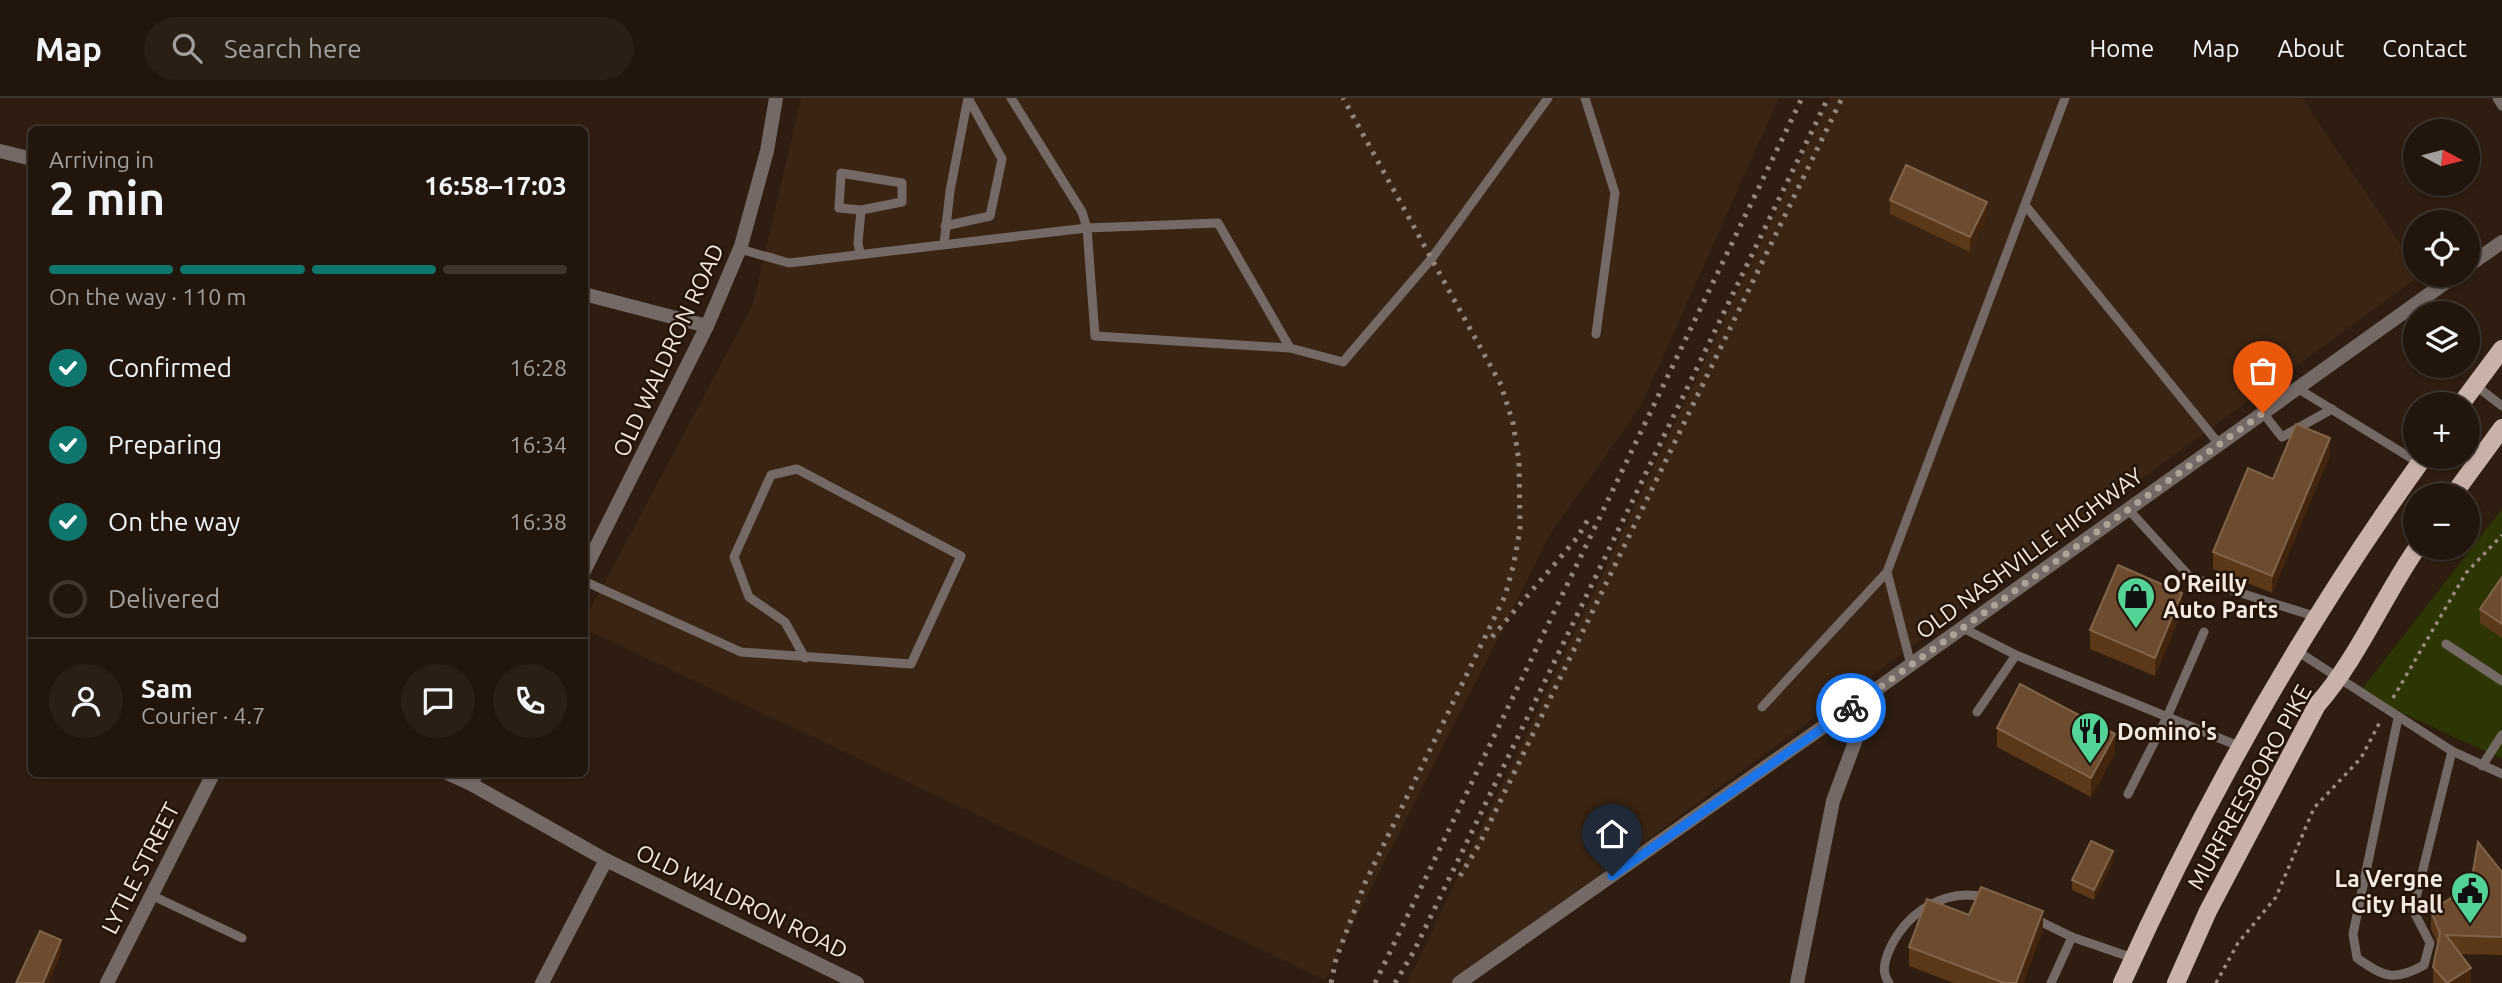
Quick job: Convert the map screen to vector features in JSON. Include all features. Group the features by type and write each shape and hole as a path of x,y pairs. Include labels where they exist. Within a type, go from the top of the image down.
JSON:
{"main road":[{"path":"2470,392 2502,349"},
{"path":"2462,483 2502,428"},
{"path":"2122,983 2241,747 2317,617 2415,469"},
{"name":"MURFREESBORO PIKE","path":"2176,983 2208,911 2317,705 2338,680 2409,560"}],"street":[{"name":"OLD WALDRON ROAD","path":"588,563 707,326 740,249 767,150 776,98"},
{"path":"0,151 28,158"},
{"path":"2480,258 2502,242"},
{"name":"OLD NASHVILLE HIGHWAY","path":"1459,983 1911,665 2439,287"},
{"path":"588,295 707,326"},
{"path":"1797,983 1833,801 1874,691"},
{"name":"LYTLE STREET","path":"107,983 211,777"},
{"name":"OLD WALDRON ROAD","path":"473,779 606,860 857,983"},
{"path":"542,983 606,860"}],"lane":[{"path":"944,244 945,226 968,98 1002,159 990,216 945,226"},
{"path":"1010,98 1082,212 1087,228 1095,336 1290,348 1343,362 1432,258 1548,98"},
{"path":"1585,98 1615,193 1596,334"},
{"path":"1762,707 1887,572 2065,98"},
{"path":"2497,98 2502,106"},
{"path":"841,173 902,183 902,202 861,210 839,208 841,173"},
{"path":"2025,205 2219,444"},
{"path":"860,253 858,243 861,210"},
{"path":"740,249 789,263 1087,228 1218,223 1290,348"},
{"path":"2475,385 2502,406"},
{"path":"2297,388 2403,450"},
{"path":"2263,413 2282,437 2332,409"},
{"path":"588,583 741,652 805,658 911,663 961,556 797,469 771,475 734,557 749,597 785,622 805,658"},
{"path":"2128,509 2190,577 2317,617"},
{"path":"1887,572 1911,665"},
{"path":"1963,628 2016,655 2241,747"},
{"path":"2128,794 2167,717 2204,632"},
{"path":"2445,644 2502,681"},
{"path":"2297,651 2386,711 2452,751 2502,774"},
{"path":"1977,712 2016,655"},
{"path":"2398,718 2353,934 2357,958 2381,974 2404,976 2424,965 2430,943 2413,910 2452,751"},
{"path":"2482,766 2502,735"},
{"path":"151,895 242,938"},
{"path":"1889,983 1884,977 1884,964 1897,930 1912,916 1953,897 1968,895 2002,903"},
{"path":"2025,914 2072,937 2133,958"},
{"path":"2051,983 2072,937"}],"path":[{"path":"2217,983 2238,943 2276,897 2314,808 2361,758 2466,573 2502,535"}],"shaded area":[{"path":"801,98 1779,98 1641,406 1552,531 1325,980 588,630 588,613 753,304"},
{"path":"1830,98 2302,98 2403,247 2405,287 1451,983 1407,983"}],"green space":[{"path":"2502,509 2502,759 2359,693 2462,560 2480,560 2480,537"}],"building":[{"path":"1906,165 1987,202 1970,237 1890,200"},
{"path":"2296,424 2330,438 2272,576 2213,552 2248,468 2273,479"},
{"name":"O'Reilly Auto Parts","path":"2118,565 2182,593 2155,658 2090,630"},
{"path":"2502,577 2502,624 2480,609"},
{"path":"2020,684 2115,734 2091,778 1997,728"},
{"path":"2091,841 2113,851 2094,890 2072,880"},
{"name":"La Vergne City Hall","path":"2478,842 2502,872 2502,937 2446,935 2471,968 2447,983 2433,967 2440,933 2431,911 2451,898 2468,901"},
{"path":"1981,887 2043,911 2016,983 2004,983 1909,947 1927,899 1969,915"},
{"path":"40,931 61,940 43,983 16,983"}],"railway":[{"path":"1331,983 1336,959 1365,883 1505,596 1520,529 1519,461 1513,423 1501,385 1343,98"},
{"path":"1375,983 1802,98"},
{"path":"1395,983 1414,951 1828,98"},
{"path":"1460,876 1479,845 1842,98"},
{"path":"1492,637 1577,538 1589,518"}],"way so far":[{"path":"1851,708 2263,413"}],"place":[{"name":"O'Reilly Auto Parts","path":"2136,630"},
{"name":"Domino's","path":"2090,765"},
{"name":"La Vergne City Hall","path":"2470,925"}],"route":[{"path":"1612,876 1851,708"}]}
